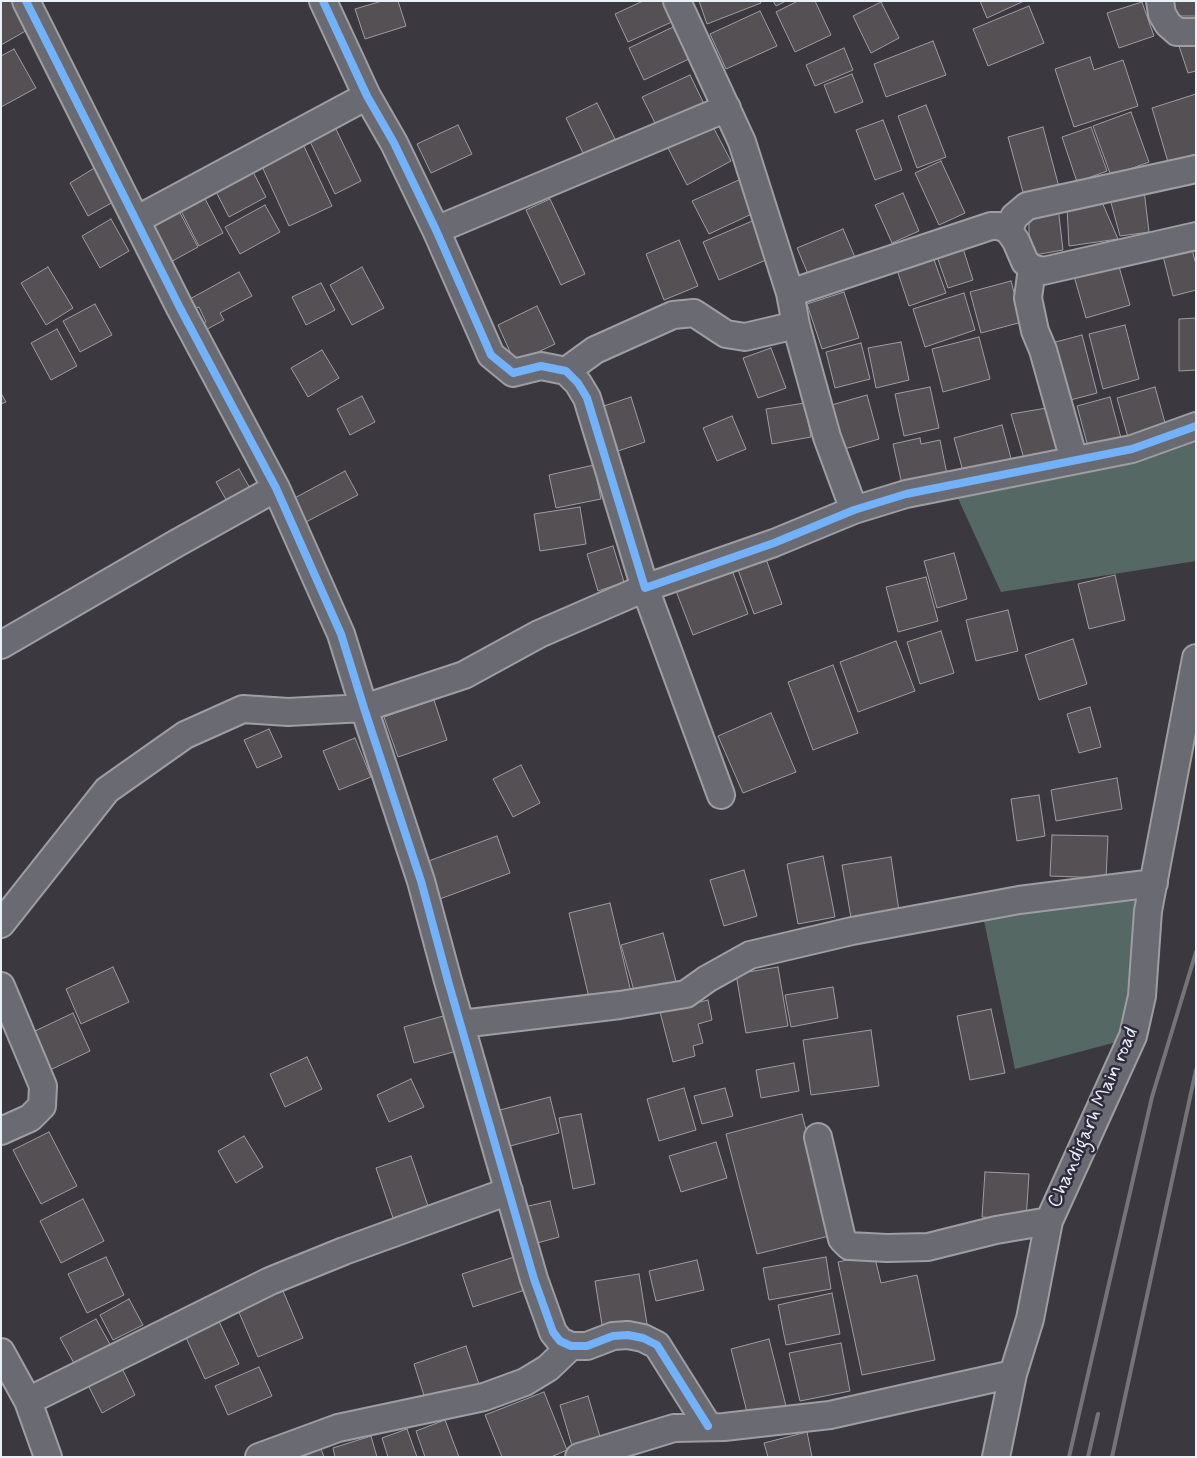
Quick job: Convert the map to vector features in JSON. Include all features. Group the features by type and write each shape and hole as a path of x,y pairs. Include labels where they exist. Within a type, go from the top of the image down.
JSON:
{"street":[{"path":"26,1 180,308 276,488 341,634 421,881 460,1024 547,1319 556,1336 571,1346 587,1346 613,1336 628,1335 643,1338 657,1345 708,1426"},
{"path":"323,1 367,96 394,142 436,230 491,355 513,373 541,366 566,371 578,383 587,398 644,588 721,795"},
{"path":"677,1 742,142 790,293 796,325 827,437 854,510"},
{"path":"1160,1 1162,14 1168,24 1177,32 1196,32"},
{"path":"136,220 367,96"},
{"path":"436,230 727,108"},
{"path":"1009,231 1014,217 1027,206 1196,169"},
{"path":"790,293 992,226 1000,226 1009,231 1016,241 1025,262 1032,268 1043,271 1196,236"},
{"path":"1032,268 1028,298 1035,331 1043,350 1074,460"},
{"path":"566,371 595,350 673,315 694,313 726,334 744,337 796,325"},
{"path":"1,924 107,790 185,734 242,709 288,712 364,708 464,675 539,634 644,588 774,543 854,510 906,494 1132,449 1196,426"},
{"path":"1,645 276,488"},
{"name":"Chandigarh Main road","path":"996,1457 1013,1374 1030,1319 1048,1221 1133,1036 1142,996 1148,911 1196,658"},
{"path":"460,1024 620,1005 686,994 707,979 750,955 796,944 852,931 1019,900 1154,884"},
{"path":"1,986 43,1086 42,1106 30,1118 1,1130"},
{"path":"818,1137 842,1239 849,1246 887,1248 928,1246 996,1230 1048,1221"},
{"path":"28,1401 270,1281 344,1251 509,1191"},
{"path":"259,1457 338,1428 484,1397 525,1382 548,1368 571,1346"},
{"path":"1,1352 28,1401 48,1457"},
{"path":"588,1455 674,1428 724,1427 830,1415 1013,1374"}],"green space":[{"path":"1196,437 1196,561 1001,592 956,494"},
{"path":"1140,893 1124,1040 1015,1069 983,916"}],"building":[{"path":"1,1 12,1 29,29 1,45"},
{"path":"382,1 398,1 406,26 365,39 355,9"},
{"path":"643,1 668,1 676,20 628,42 615,14"},
{"path":"699,1 760,1 761,3 707,24"},
{"path":"773,1 786,1 776,6"},
{"path":"798,1 815,1 831,35 795,52 776,12"},
{"path":"980,1 1024,1 987,18"},
{"path":"1173,1 1196,1 1196,16 1172,16"},
{"path":"881,2 899,38 871,53 853,16"},
{"path":"1142,2 1154,36 1119,48 1107,13"},
{"path":"1029,6 1044,43 988,66 973,29"},
{"path":"760,11 777,46 726,69 710,34"},
{"path":"673,27 689,59 644,80 629,48"},
{"path":"1196,38 1196,71 1188,73 1178,43"},
{"path":"933,41 946,75 886,97 874,64"},
{"path":"844,48 853,70 815,86 806,65"},
{"path":"14,49 36,88 1,107 1,56"},
{"path":"1090,57 1094,70 1123,60 1138,106 1074,127 1055,69"},
{"path":"852,74 863,102 835,113 824,85"},
{"path":"690,75 706,108 659,131 642,97"},
{"path":"1196,94 1196,154 1168,162 1152,108"},
{"path":"597,103 615,139 584,155 566,118"},
{"path":"926,105 946,157 917,168 898,116"},
{"path":"1131,112 1149,162 1111,176 1093,126"},
{"path":"883,120 902,170 875,180 856,130"},
{"path":"333,123 361,181 335,194 307,135"},
{"path":"458,125 472,154 431,173 417,144"},
{"path":"712,125 731,161 687,185 668,148"},
{"path":"1043,127 1059,187 1024,196 1008,137"},
{"path":"1091,127 1107,171 1077,182 1062,137"},
{"path":"302,142 332,206 289,226 260,162"},
{"path":"941,161 965,213 939,225 915,173"},
{"path":"249,164 266,197 229,217 212,184"},
{"path":"96,167 115,201 88,216 70,183"},
{"path":"741,179 756,212 709,234 692,201"},
{"path":"1144,190 1149,232 1120,236 1110,199"},
{"path":"202,193 223,233 199,246 178,205"},
{"path":"903,193 919,231 892,243 875,205"},
{"path":"550,199 585,274 561,285 526,210"},
{"path":"1102,202 1118,239 1069,246 1067,208"},
{"path":"265,205 280,232 240,254 225,227"},
{"path":"1058,207 1063,250 1029,256 1029,217"},
{"path":"178,209 198,247 167,264 147,226"},
{"path":"111,219 129,251 100,268 82,236"},
{"path":"757,219 773,257 719,280 703,242"},
{"path":"843,229 857,262 811,281 797,248"},
{"path":"679,240 698,286 664,300 646,254"},
{"path":"961,242 973,280 948,288 935,251"},
{"path":"1192,249 1196,265 1196,290 1173,296 1163,256"},
{"path":"933,257 946,293 909,306 897,270"},
{"path":"1118,263 1130,305 1086,318 1074,276"},
{"path":"48,267 73,308 46,325 21,283"},
{"path":"362,267 384,308 352,325 330,285"},
{"path":"239,272 252,296 220,313 224,320 200,333 197,326 206,322 199,307 194,309 188,300"},
{"path":"1011,281 1022,322 981,333 970,292"},
{"path":"321,283 335,310 306,325 292,297"},
{"path":"844,292 859,338 822,349 807,304"},
{"path":"964,293 975,330 925,347 913,309"},
{"path":"95,304 112,335 80,352 63,321"},
{"path":"537,306 555,344 515,363 498,325"},
{"path":"1196,318 1196,370 1179,371 1179,319"},
{"path":"1125,325 1139,379 1103,389 1089,334"},
{"path":"57,329 77,366 51,380 31,343"},
{"path":"1082,335 1097,393 1063,402 1048,344"},
{"path":"979,337 990,379 943,392 932,349"},
{"path":"901,342 909,380 876,388 868,348"},
{"path":"861,343 870,379 835,388 826,352"},
{"path":"771,348 786,388 758,398 743,358"},
{"path":"322,350 339,378 308,397 291,368"},
{"path":"930,387 939,428 904,436 895,394"},
{"path":"1155,387 1167,430 1129,441 1117,398"},
{"path":"1,393 6,402 1,404"},
{"path":"867,395 879,439 841,450 828,406"},
{"path":"362,396 375,422 350,435 337,409"},
{"path":"631,397 645,442 612,453 598,408"},
{"path":"1110,397 1121,438 1088,447 1077,406"},
{"path":"805,403 811,437 772,444 766,409"},
{"path":"1047,408 1064,450 1025,462 1011,414"},
{"path":"732,416 746,449 717,461 703,428"},
{"path":"1002,425 1012,462 964,475 954,438"},
{"path":"920,438 921,444 940,440 948,479 903,489 893,444"},
{"path":"594,465 601,499 556,508 549,475"},
{"path":"239,469 255,497 232,510 216,482"},
{"path":"345,471 358,495 302,524 289,501"},
{"path":"580,507 586,544 540,551 534,514"},
{"path":"613,546 624,582 598,591 587,554"},
{"path":"954,553 967,599 937,608 924,561"},
{"path":"765,556 782,604 754,614 737,567"},
{"path":"732,570 748,614 693,635 676,591"},
{"path":"1115,575 1125,620 1089,629 1078,584"},
{"path":"926,577 938,621 898,632 886,587"},
{"path":"1008,610 1018,651 976,661 966,620"},
{"path":"941,631 954,673 920,684 907,642"},
{"path":"1073,639 1087,684 1039,700 1025,655"},
{"path":"896,641 915,691 858,712 840,662"},
{"path":"833,665 858,733 813,750 788,682"},
{"path":"434,700 447,740 398,757 384,717"},
{"path":"1090,707 1101,747 1079,753 1067,714"},
{"path":"771,713 796,772 743,793 718,736"},
{"path":"269,729 282,757 257,768 244,740"},
{"path":"355,738 371,777 339,790 323,751"},
{"path":"521,765 540,803 513,817 493,779"},
{"path":"1117,778 1122,809 1056,821 1051,790"},
{"path":"1039,795 1045,836 1017,841 1011,799"},
{"path":"1052,835 1108,836 1106,878 1050,876"},
{"path":"497,836 510,873 437,900 423,863"},
{"path":"823,856 835,917 798,924 787,864"},
{"path":"891,857 899,911 851,918 842,865"},
{"path":"744,870 757,916 724,926 710,880"},
{"path":"610,903 631,992 590,1002 569,913"},
{"path":"663,933 678,989 637,1001 621,945"},
{"path":"113,967 129,1002 81,1024 66,989"},
{"path":"778,967 788,1026 746,1033 736,974"},
{"path":"833,987 838,1018 791,1027 785,995"},
{"path":"708,1000 712,1020 698,1024 703,1043 693,1046 695,1056 673,1062 660,1012"},
{"path":"991,1009 1005,1073 970,1080 957,1016"},
{"path":"73,1013 90,1051 50,1070 33,1032"},
{"path":"454,1013 464,1049 414,1063 404,1027"},
{"path":"871,1030 879,1086 811,1095 803,1040"},
{"path":"307,1057 322,1089 285,1107 270,1074"},
{"path":"794,1063 799,1091 761,1098 756,1070"},
{"path":"411,1079 424,1107 389,1122 377,1095"},
{"path":"684,1088 696,1130 659,1141 647,1099"},
{"path":"725,1088 733,1116 702,1124 694,1096"},
{"path":"550,1097 559,1133 510,1146 500,1110"},
{"path":"581,1114 595,1184 573,1189 559,1118"},
{"path":"802,1114 833,1235 757,1254 726,1134"},
{"path":"49,1132 77,1186 41,1204 13,1150"},
{"path":"244,1136 263,1167 236,1183 218,1151"},
{"path":"716,1142 727,1178 681,1192 669,1156"},
{"path":"411,1156 428,1206 393,1218 376,1168"},
{"path":"985,1172 1029,1174 1026,1220 982,1217"},
{"path":"83,1199 104,1241 61,1263 40,1221"},
{"path":"550,1201 559,1237 530,1245 520,1208"},
{"path":"874,1254 881,1283 917,1275 935,1360 862,1375 838,1262"},
{"path":"106,1257 124,1295 87,1313 68,1274"},
{"path":"514,1257 525,1290 473,1307 462,1274"},
{"path":"826,1257 831,1289 769,1300 763,1268"},
{"path":"697,1260 704,1290 656,1301 649,1271"},
{"path":"639,1274 647,1324 603,1331 595,1281"},
{"path":"280,1284 303,1338 258,1357 235,1303"},
{"path":"832,1293 840,1334 786,1345 778,1305"},
{"path":"129,1299 143,1325 113,1340 100,1315"},
{"path":"216,1315 239,1364 205,1379 183,1331"},
{"path":"96,1319 111,1346 75,1365 60,1338"},
{"path":"769,1339 787,1410 749,1420 731,1349"},
{"path":"841,1343 850,1391 800,1401 789,1353"},
{"path":"466,1346 480,1387 427,1405 414,1364"},
{"path":"120,1364 135,1395 102,1413 86,1381"},
{"path":"259,1367 272,1396 228,1415 215,1386"},
{"path":"544,1392 567,1450 551,1457 502,1457 485,1415"},
{"path":"588,1396 601,1440 573,1449 560,1405"},
{"path":"445,1420 459,1457 425,1457 416,1431"},
{"path":"407,1429 417,1457 388,1457 382,1438"},
{"path":"807,1432 812,1457 768,1457 764,1443"},
{"path":"371,1436 377,1457 335,1457 333,1448"},
{"path":"321,1449 324,1457 301,1457"}],"railway":[{"path":"1069,1457 1152,1097 1196,952"},
{"path":"1112,1457 1196,1070"},
{"path":"1088,1457 1098,1414"}],"cycle path":[{"path":"26,1 180,308 276,488 341,634 421,881 534,1279 553,1332 560,1341 571,1346 587,1346 613,1336 628,1335 643,1338 657,1345 708,1426"},
{"path":"323,1 367,96 394,143 436,230 491,355 513,373 541,366 566,371 578,383 587,398 645,588 774,543 854,510 906,494 1132,449 1196,426"}]}
